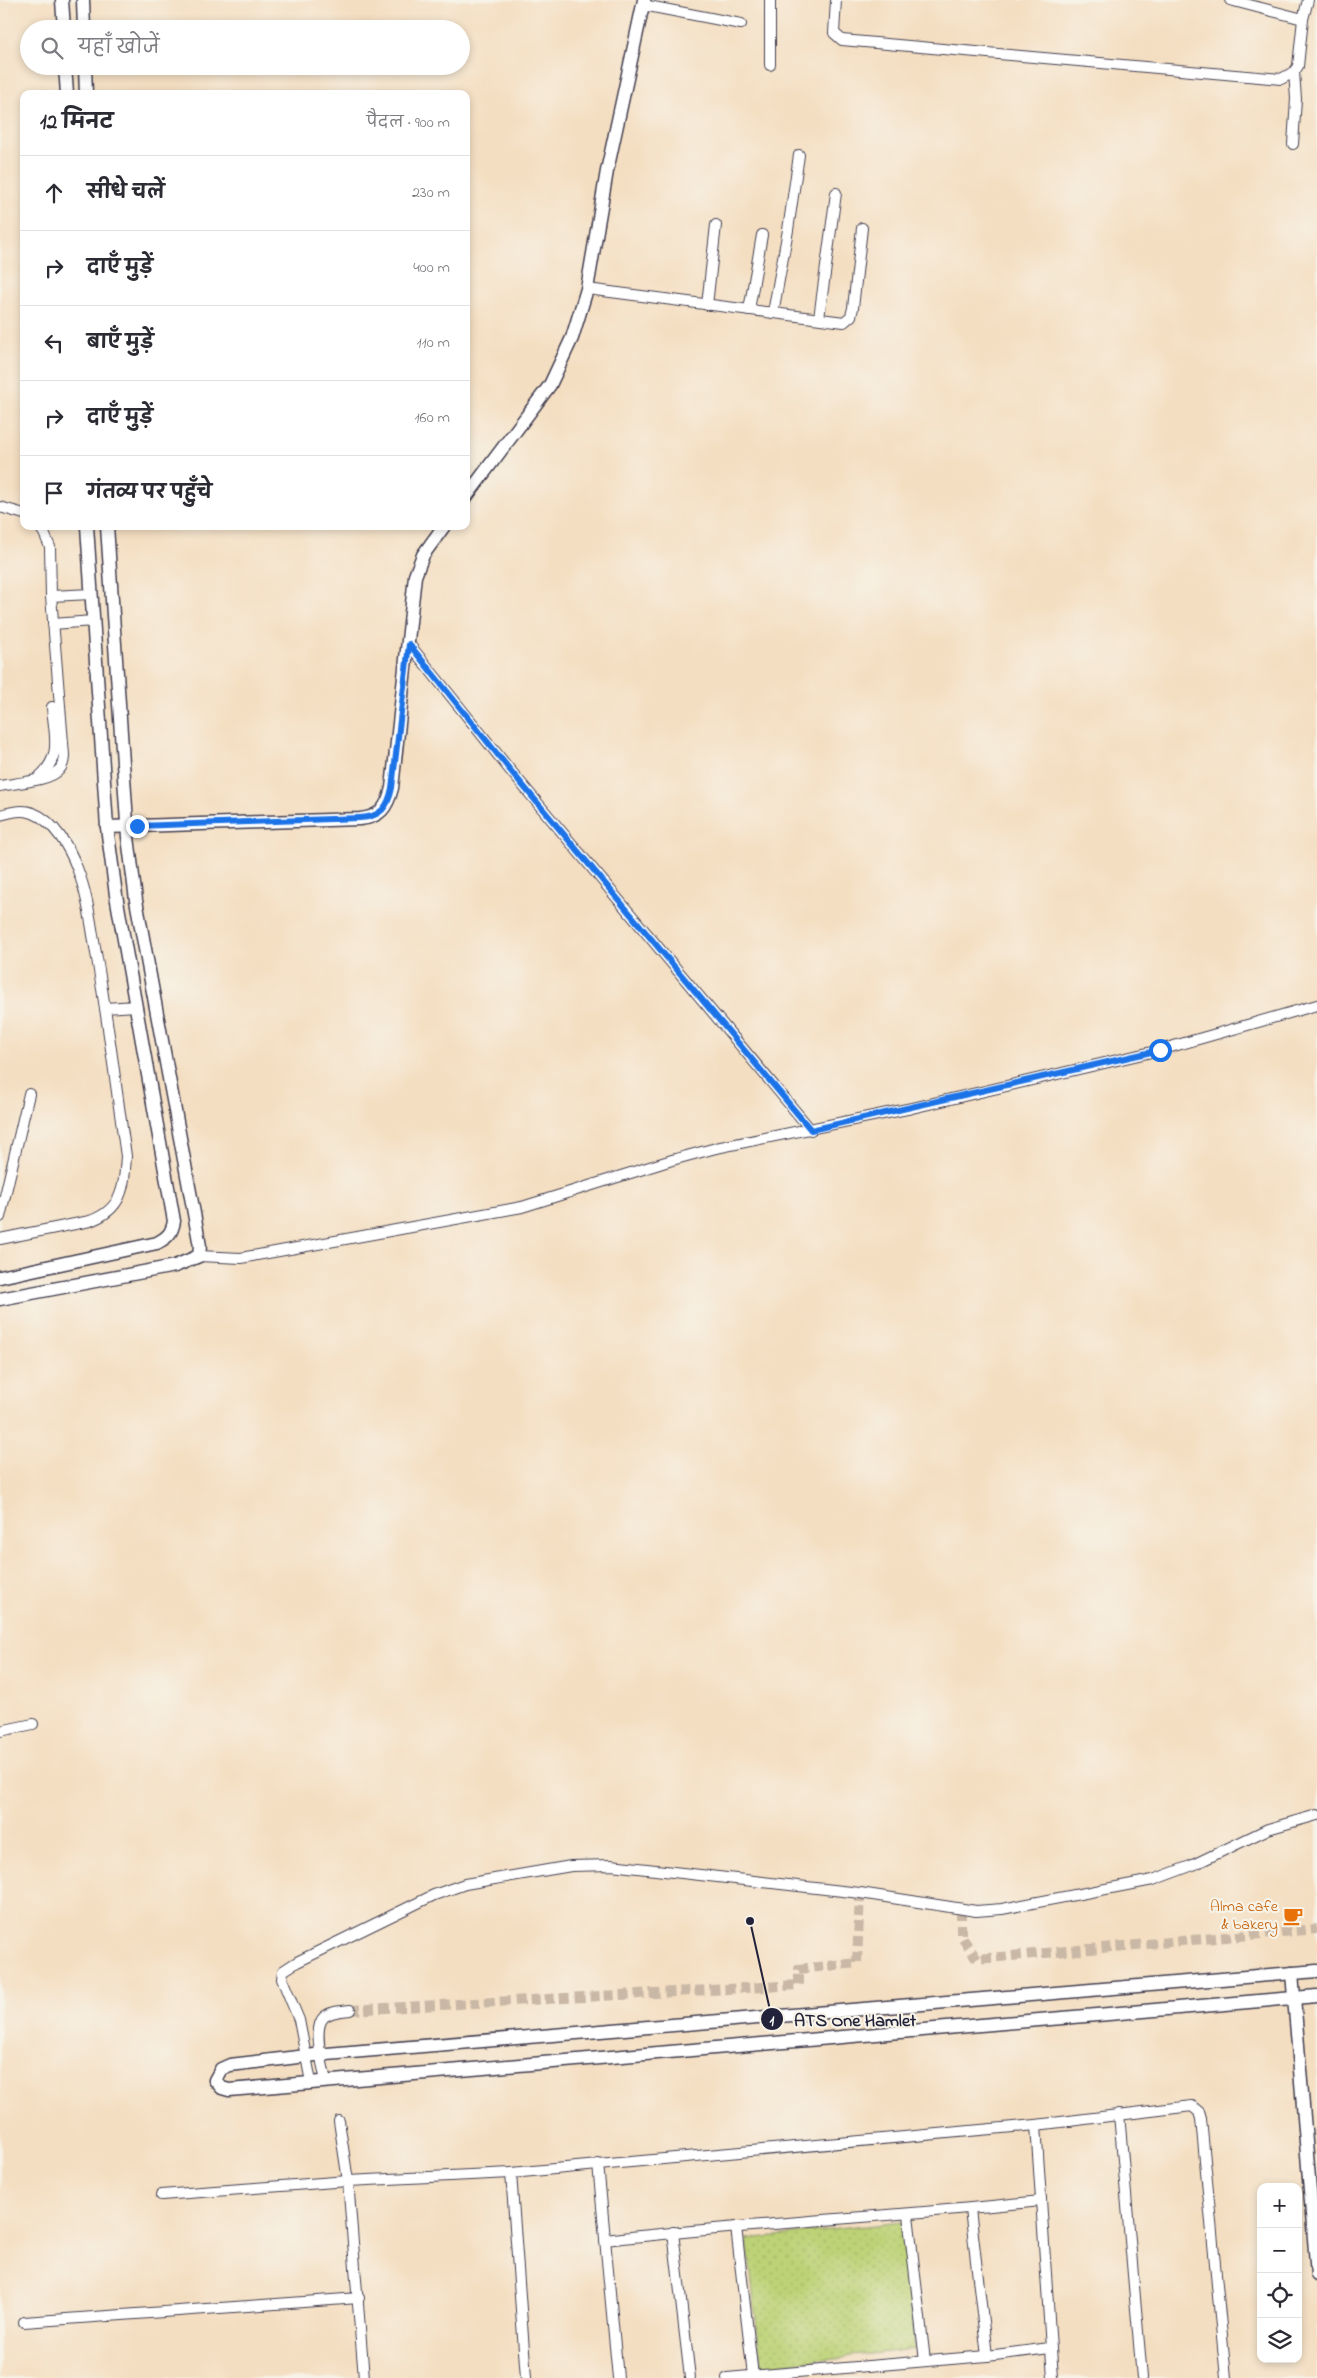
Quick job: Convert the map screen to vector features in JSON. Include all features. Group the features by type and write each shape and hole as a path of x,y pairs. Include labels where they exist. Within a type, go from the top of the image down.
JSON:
{"street":[{"path":"62,0 63,20"},
{"path":"83,0 84,20"},
{"path":"770,0 770,66"},
{"path":"836,0 834,33 842,40 1281,79 1294,72 1298,66 1303,19 1308,0"},
{"path":"1230,0 1303,19"},
{"path":"470,492 550,385 572,338 587,289 607,171 643,2 740,24"},
{"path":"1293,144 1296,99 1294,72"},
{"path":"66,75 67,90"},
{"path":"85,75 86,90"},
{"path":"773,313 788,230 798,155"},
{"path":"819,318 836,193"},
{"path":"706,305 716,225"},
{"path":"587,289 844,322 852,316 862,228"},
{"path":"749,310 762,235"},
{"path":"0,508 20,513"},
{"path":"0,786 37,779 59,772 63,764 64,755 51,596 50,546 42,530"},
{"path":"0,1277 157,1243 168,1238 174,1221 107,827 87,530"},
{"path":"107,530 137,826 136,900 200,1246 199,1256"},
{"path":"107,827 360,818 372,817 383,811 389,802 392,788 416,576 423,555 441,530"},
{"path":"51,596 90,594"},
{"path":"54,624 93,621"},
{"path":"409,644 510,770 811,1130"},
{"path":"37,779 53,762 55,749 52,706"},
{"path":"0,815 20,810 34,813 47,823 66,845 84,890 105,1008 126,1156 125,1176 116,1205 102,1217 0,1239"},
{"path":"0,1299 175,1266 191,1261 199,1256 241,1258 522,1207 681,1158 1160,1050 1317,1005"},
{"path":"105,1008 136,1006"},
{"path":"0,1217 29,1094"},
{"path":"0,1731 33,1724"},
{"path":"311,2082 299,2020 282,1978 284,1971 297,1962 425,1899 465,1884 571,1866 611,1865 860,1893 976,1911 1002,1909 1153,1880 1193,1865 1268,1829 1317,1815"},
{"path":"1317,1971 320,2054 230,2066 221,2069 215,2080 222,2088 229,2090 1317,1996"},
{"path":"1292,1972 1317,2275"},
{"path":"326,2081 320,2054 318,2026 329,2014 350,2010"},
{"path":"161,2195 348,2181 511,2173 1036,2125 1192,2106 1199,2112 1226,2378"},
{"path":"1119,2114 1142,2378"},
{"path":"339,2121 348,2181 364,2378"},
{"path":"1036,2125 1053,2378"},
{"path":"598,2164 618,2378"},
{"path":"511,2173 526,2378"},
{"path":"605,2240 673,2232 1042,2202"},
{"path":"970,2209 987,2356"},
{"path":"908,2214 925,2361"},
{"path":"736,2227 753,2376"},
{"path":"673,2232 690,2378"},
{"path":"24,2322 359,2298"},
{"path":"727,2378 987,2356 1050,2348"}],"green space":[{"path":"902,2222 915,2349 761,2366 747,2239"}],"tunnel":[{"path":"350,2010 799,1985 799,1969 857,1963 860,1893"},
{"path":"961,1909 961,1936 977,1959 1317,1929"}],"place":[{"name":"Alma cafe & bakery","path":"1293,1916"},
{"name":"ATS One Hamlet","path":"750,1921"}],"route":[{"path":"137,826 360,818 372,817 383,811 389,802 392,788 409,644 510,770 811,1130 1160,1050"}]}
